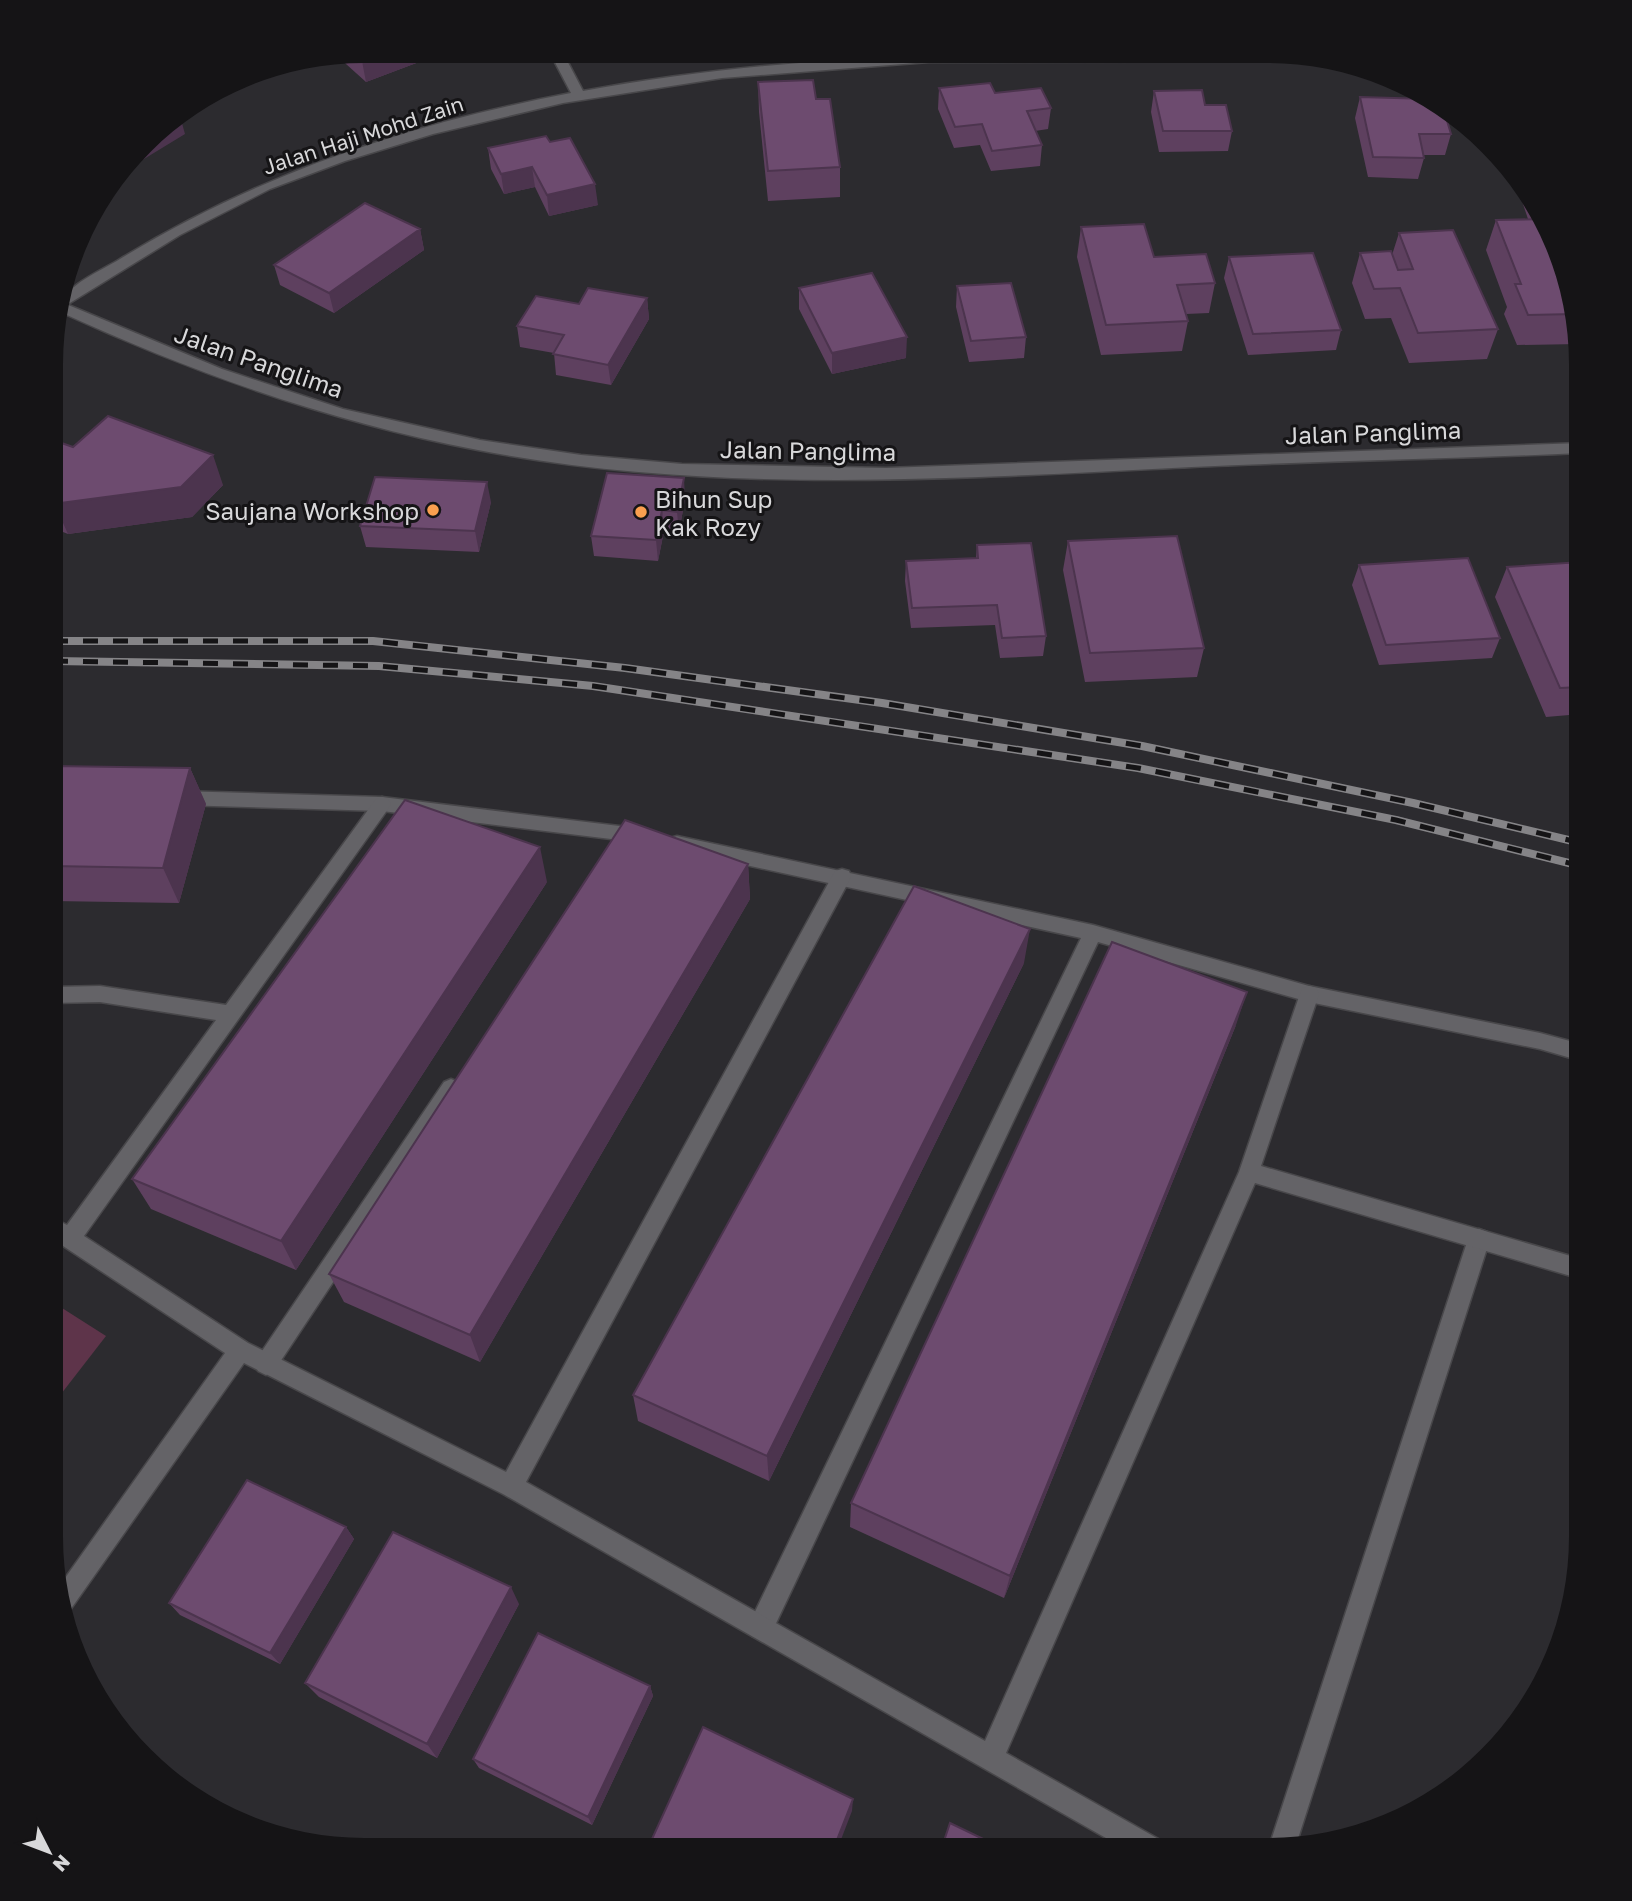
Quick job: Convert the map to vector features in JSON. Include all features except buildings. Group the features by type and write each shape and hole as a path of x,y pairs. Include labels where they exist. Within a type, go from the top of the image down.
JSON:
{"street":[{"path":"561,63 579,96"},
{"name":"Jalan Haji Mohd Zain","path":"71,297 162,238 219,207 296,174 488,117 579,96 654,83 849,63"},
{"name":"Jalan Panglima","path":"69,308 180,360 288,398 381,425 492,447 641,468 877,475 1569,448"},
{"path":"156,797 382,804 623,831 842,876 1093,933 1308,994 1540,1041 1569,1049"},
{"path":"63,1229 233,1014 382,804"},
{"path":"607,855 623,831"},
{"path":"511,1486 842,876"},
{"path":"761,1627 1093,933"},
{"path":"63,995 100,994 233,1014"},
{"path":"991,1757 1249,1172 1308,994"},
{"path":"266,1364 460,1074"},
{"path":"1249,1172 1569,1265"},
{"path":"63,1233 240,1350 511,1486 1132,1838"},
{"path":"1285,1837 1479,1239"},
{"path":"69,1593 240,1350"}],"shaded area":[{"path":"63,1309 106,1336 63,1392"}],"railway":[{"path":"63,641 373,641 625,668 882,703 1142,746 1413,803 1569,840"},
{"path":"63,661 379,666 593,686 1138,768 1396,820 1569,863"}],"place":[{"name":"Saujana Workshop","path":"433,510"},
{"name":"Bihun Sup Kak Rozy","path":"641,512"}]}
